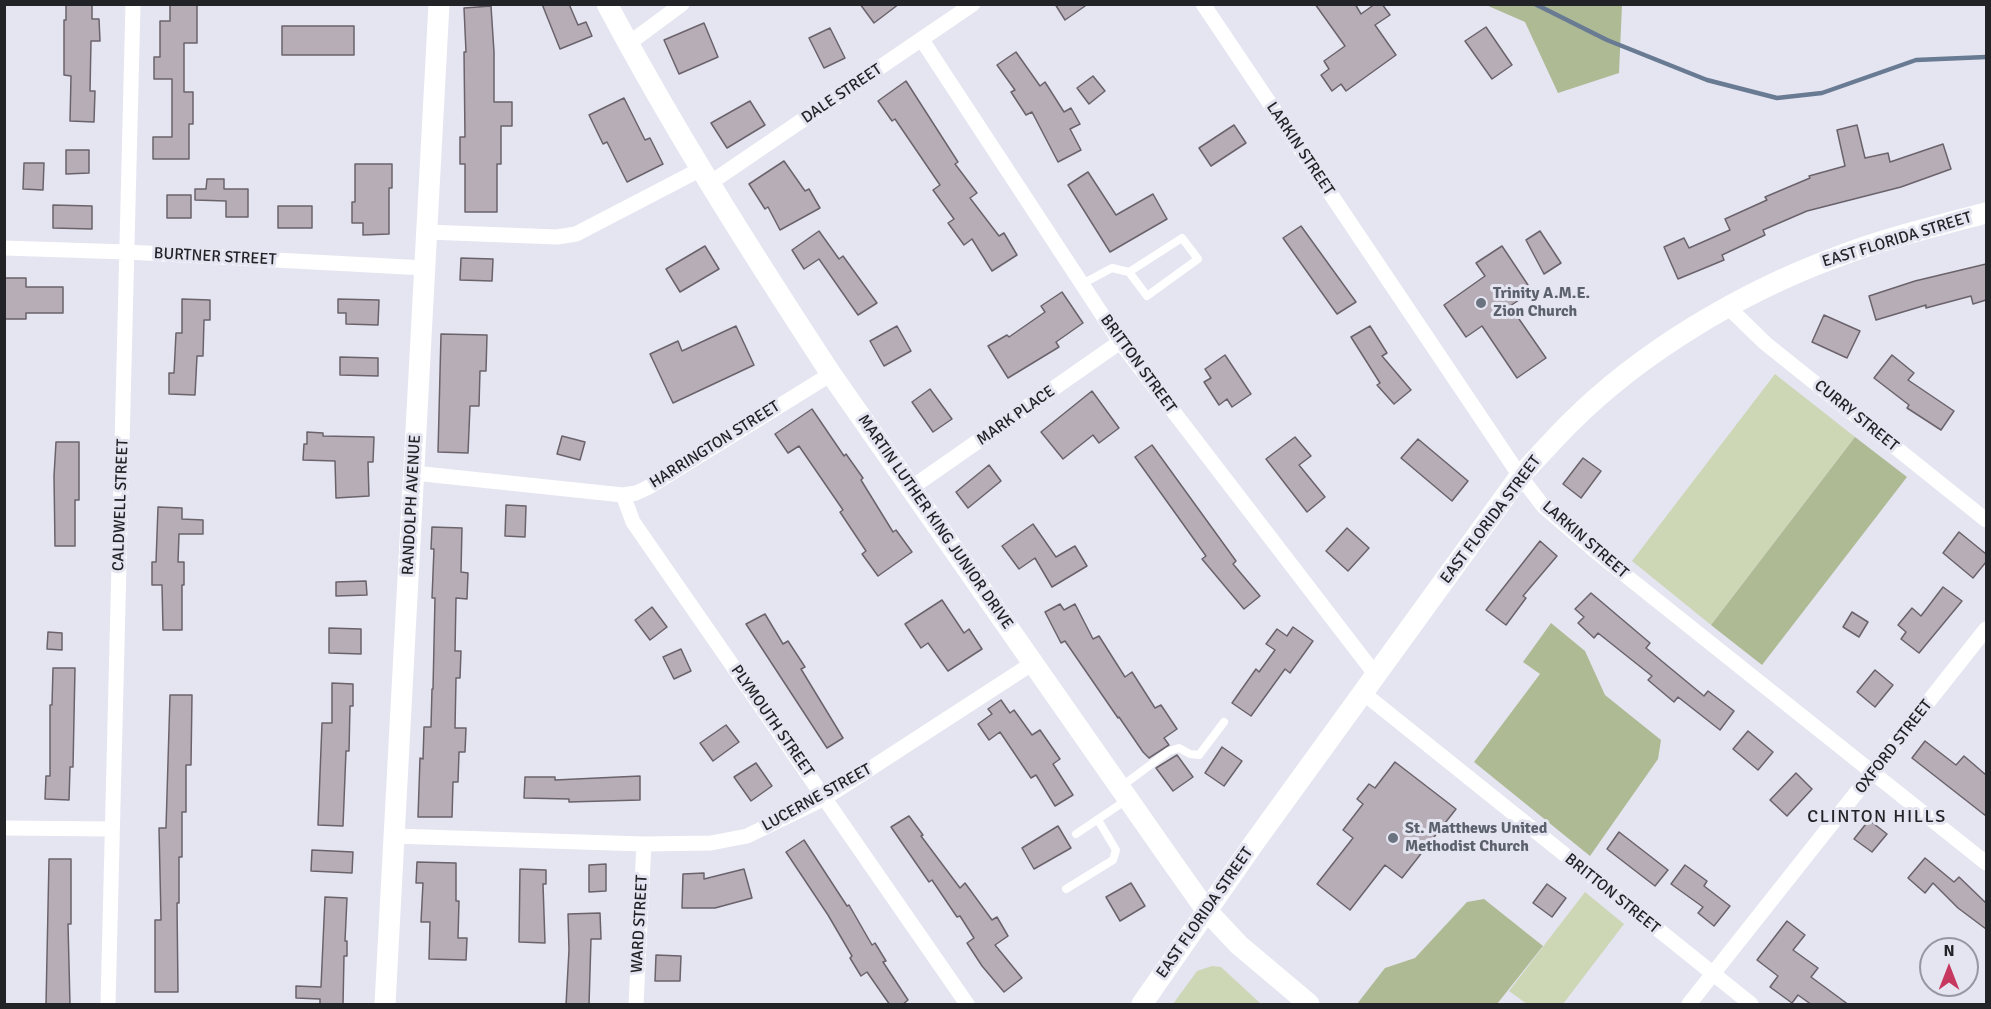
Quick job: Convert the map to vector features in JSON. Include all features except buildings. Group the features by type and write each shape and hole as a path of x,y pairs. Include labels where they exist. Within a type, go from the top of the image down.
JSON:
{"main road":[{"name":"RANDOLPH AVENUE","path":"385,1005 439,4"},
{"name":"MARTIN LUTHER KING JUNIOR DRIVE","path":"607,4 668,116 831,374 1206,910 1239,945 1309,1005"},
{"name":"EAST FLORIDA STREET","path":"1142,1005 1206,910 1520,476 1571,422 1613,385 1658,351 1729,308 1783,279 1835,258 1986,213"}],"street":[{"name":"CALDWELL STREET","path":"108,1005 133,4"},
{"path":"628,44 682,4"},
{"name":"DALE STREET","path":"427,232 557,237 576,234 706,176 922,39 973,4"},
{"name":"LARKIN STREET","path":"1203,4 1520,476 1543,506 1600,555 1986,863"},
{"name":"BRITTON STREET","path":"922,39 1120,342 1375,674"},
{"name":"BURTNER STREET","path":"4,248 127,252 425,268"},
{"name":"CURRY STREET","path":"1729,308 1765,343 1986,520"},
{"name":"MARK PLACE","path":"911,488 1120,342"},
{"name":"HARRINGTON STREET","path":"414,473 623,495 636,493 831,374"},
{"name":"PLYMOUTH STREET","path":"623,495 633,522 967,1005"},
{"name":"OXFORD STREET","path":"1689,1005 1873,775 1986,629"},
{"name":"LUCERNE STREET","path":"393,836 644,844 711,843 747,837 825,798 1033,663"},
{"name":"BRITTON STREET","path":"1362,692 1751,1005"},
{"path":"4,828 112,829"},
{"name":"WARD STREET","path":"636,1005 644,844"}],"lane":[{"path":"1082,284 1112,268 1129,272 1147,296 1198,259 1182,238 1129,272"},
{"path":"1076,834 1098,820 1169,751 1179,748 1190,754 1199,755 1224,722"},
{"path":"1066,889 1113,860 1116,850 1098,820"}],"green space":[{"path":"1486,5 1622,5 1619,73 1558,93 1525,22"},
{"path":"1775,374 1855,437 1711,625 1632,561"},
{"path":"1855,437 1907,477 1762,665 1711,625"},
{"path":"1551,623 1585,651 1605,695 1661,740 1658,759 1590,856 1474,762 1540,674 1523,662"},
{"path":"1585,892 1624,924 1563,1004 1527,1004 1509,991"},
{"path":"1484,899 1543,946 1497,1004 1357,1004 1385,968 1415,958 1467,902"},
{"path":"1212,966 1221,967 1261,1004 1173,1004 1197,971"}],"waterway":[{"path":"1535,4 1607,40 1707,80 1777,98 1822,93 1916,60 1986,57"}],"place":[{"name":"Trinity A.M.E. Zion Church","path":"1481,303"},
{"name":"St. Matthews United Methodist Church","path":"1393,838"}],"district":[{"name":"CLINTON HILLS","path":"1877,817"}]}
